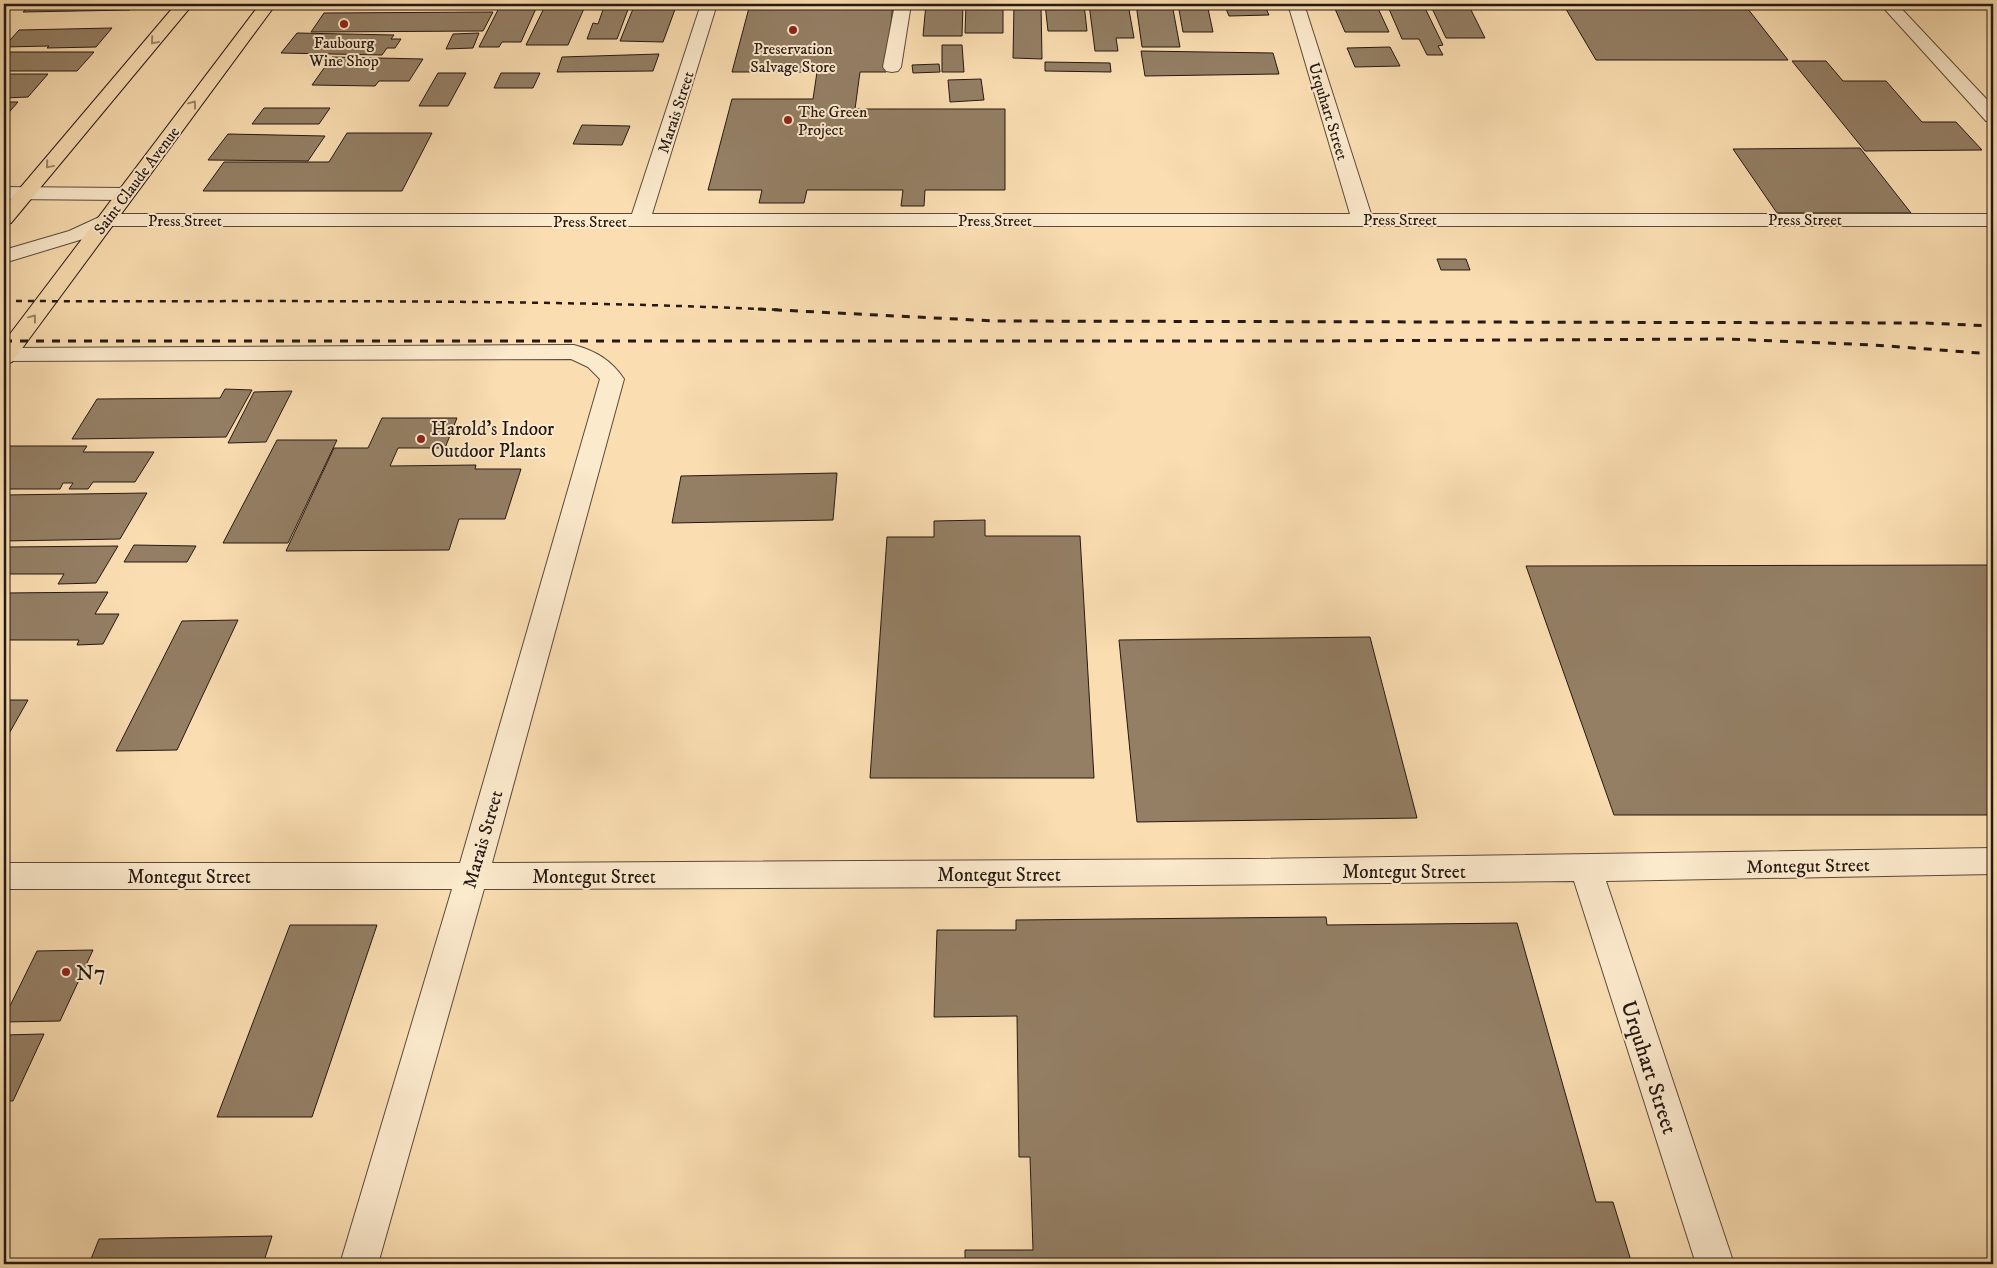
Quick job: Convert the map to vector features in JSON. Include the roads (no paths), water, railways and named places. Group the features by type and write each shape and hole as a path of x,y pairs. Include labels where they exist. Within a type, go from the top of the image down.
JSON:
{"main road":[{"path":"4,220 185,4"},
{"name":"Saint Claude Avenue","path":"5,356 268,4"}],"street":[{"name":"Marais Street","path":"640,221 709,4"},
{"path":"892,68 903,4"},
{"name":"Urquhart Street","path":"1296,4 1362,219"},
{"path":"1888,4 1993,117"},
{"path":"4,193 125,194"},
{"name":"Press Street","path":"4,256 76,235 106,220 1993,220"},
{"name":"Marais Street","path":"5,356 574,352 592,358 605,369 612,379 472,877 360,1264"},
{"name":"Montegut Street","path":"4,876 472,877 1586,870 1993,861"},
{"name":"Urquhart Street","path":"1586,870 1715,1264"}],"railway":[{"path":"4,301 491,302 783,310"},
{"path":"758,309 995,321 1924,323 1993,326"},
{"path":"4,341 1306,341 1728,339 1874,345 1993,354"}],"place":[{"name":"Faubourg Wine Shop","path":"344,24"},
{"name":"Preservation Salvage Store","path":"793,30"},
{"name":"The Green Project","path":"788,120"},
{"name":"Harold's Indoor Outdoor Plants","path":"421,439"},
{"name":"N7","path":"66,972"}]}
